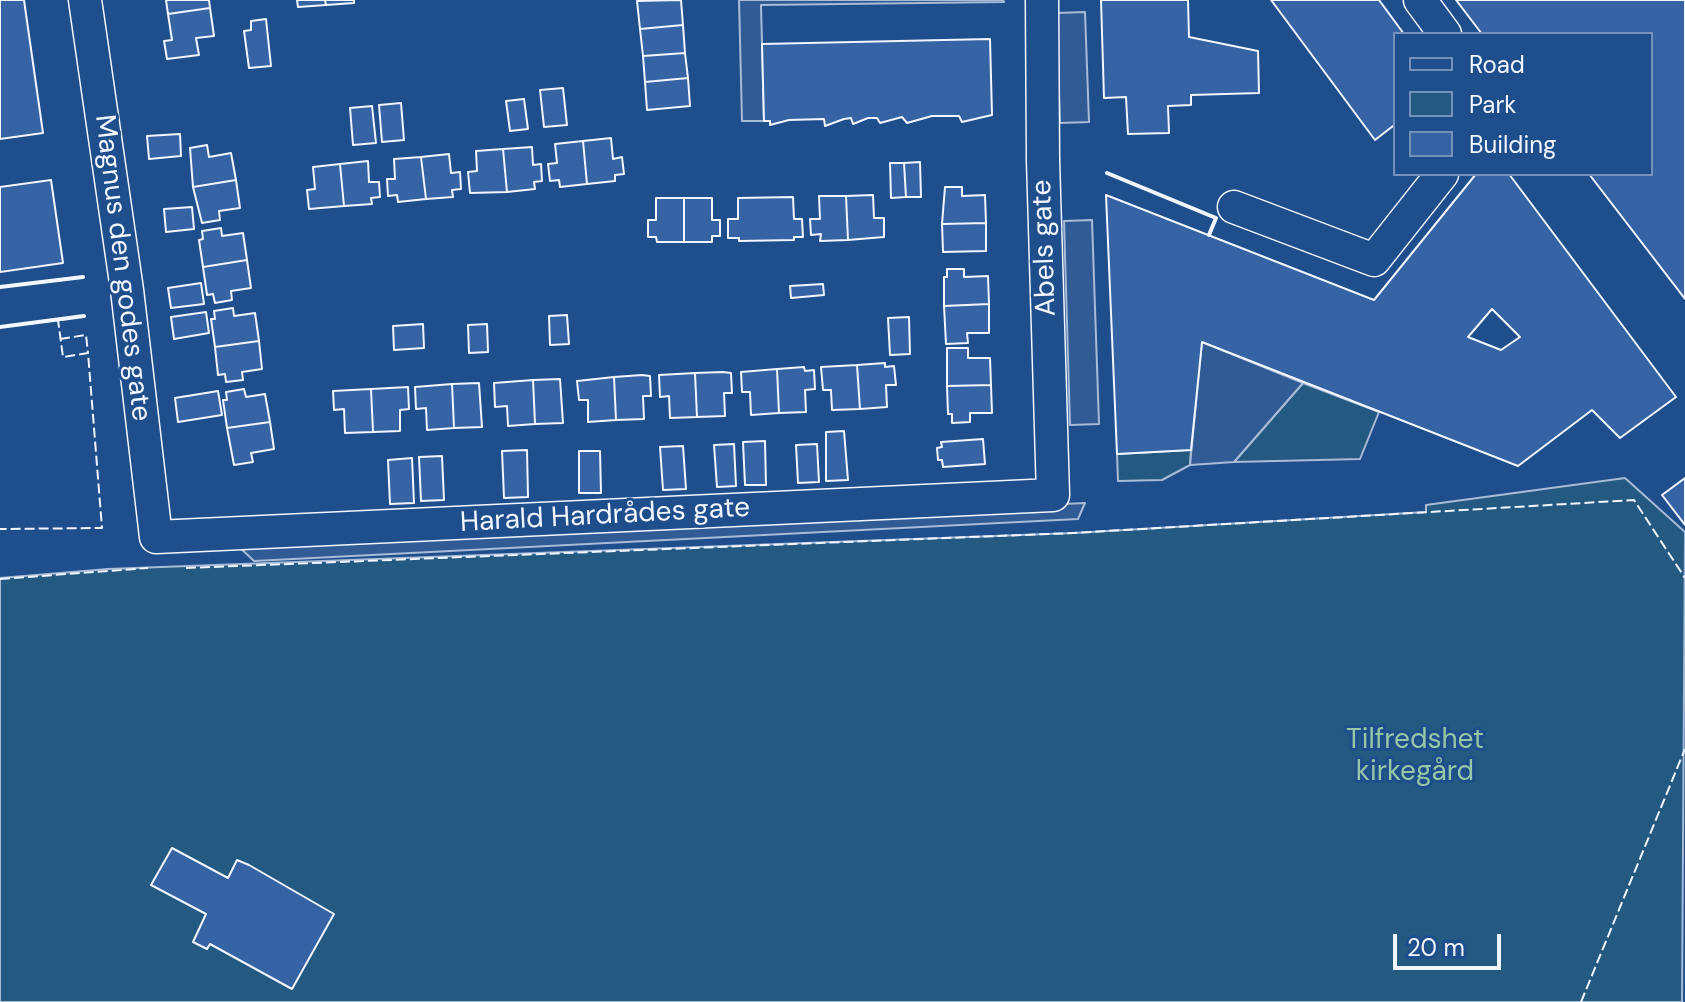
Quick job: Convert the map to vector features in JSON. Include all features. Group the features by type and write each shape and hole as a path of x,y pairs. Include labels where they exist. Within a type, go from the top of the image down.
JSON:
{"street":[{"name":"Magnus den godes gate","path":"85,0 127,290 156,537"},
{"name":"Abels gate","path":"1042,0 1043,160 1053,495"},
{"path":"1420,0 1444,32"},
{"path":"1234,207 1374,260 1440,176"},
{"name":"Harald Hardrådes gate","path":"156,537 1053,495"}],"green space":[{"path":"1303,383 1379,412 1360,459 1234,462"},
{"path":"1191,450 1190,465 1162,480 1118,481 1117,454"},
{"name":"Tilfredshet kirkegård","path":"1625,478 1685,532 1682,1002 0,1002 0,578 108,569 1074,533 1426,512 1426,505"}],"shaded area":[{"path":"739,0 1004,2 761,5 764,121 742,121"},
{"path":"1085,12 1089,122 1060,123 1056,13"},
{"path":"1092,220 1099,424 1070,425 1064,221"},
{"path":"1202,342 1303,383 1234,462 1190,465"},
{"path":"1085,503 1078,519 254,561 235,543"}],"building":[{"path":"0,0 24,0 43,133 0,139"},
{"path":"166,0 209,0 210,8 168,14"},
{"path":"297,0 325,0 326,5 298,7"},
{"path":"325,0 354,0 354,3 326,5"},
{"path":"681,0 683,25 640,29 637,1"},
{"path":"1101,0 1188,0 1189,37 1258,51 1259,93 1191,95 1191,105 1168,106 1169,133 1128,134 1126,97 1104,98"},
{"path":"1271,0 1379,0 1403,32 1393,32 1393,126 1375,140"},
{"path":"1456,0 1685,0 1685,299 1591,176 1653,176 1653,32 1480,32"},
{"path":"210,8 214,36 196,38 199,55 167,59 164,41 172,40 168,14"},
{"path":"266,19 271,66 249,68 244,31 251,30 251,21"},
{"path":"683,25 685,53 643,56 640,29"},
{"path":"990,39 992,115 962,122 959,116 932,116 907,123 902,117 880,123 877,118 868,118 853,124 851,118 825,126 824,119 789,120 770,125 770,121 764,121 762,44"},
{"path":"685,53 688,78 645,82 643,56"},
{"path":"688,78 690,106 647,110 645,82"},
{"path":"563,88 567,125 544,127 540,90"},
{"path":"524,99 528,129 510,131 506,101"},
{"path":"401,103 404,140 382,142 379,105"},
{"path":"372,106 376,143 353,145 350,108"},
{"path":"180,134 181,156 149,159 147,136"},
{"path":"611,138 613,159 622,157 624,174 615,175 615,181 587,184 583,141"},
{"path":"583,141 587,184 560,187 559,180 550,181 548,164 557,163 555,144"},
{"path":"207,145 209,157 231,153 236,180 193,187 190,148"},
{"path":"532,147 533,165 541,164 542,181 534,182 535,189 507,192 503,149"},
{"path":"503,149 507,192 470,193 468,172 477,171 476,151"},
{"path":"449,154 451,173 460,172 461,189 452,190 453,197 426,199 421,157"},
{"path":"421,157 426,199 398,202 397,195 388,196 387,179 395,179 394,159"},
{"path":"368,161 369,182 379,182 380,197 371,198 372,204 344,206 340,164"},
{"path":"920,162 921,197 906,197 904,163"},
{"path":"890,163 904,163 906,197 891,198"},
{"path":"340,164 344,206 309,209 307,190 315,189 313,167"},
{"path":"1474,176 1510,176 1676,397 1620,438 1592,410 1518,466 1202,342 1191,450 1117,454 1106,195 1374,300","holes":["1492,309 1520,337 1501,350 1468,337"]},
{"path":"51,180 63,263 0,272 0,187"},
{"path":"236,180 240,208 219,211 220,220 202,223 193,187"},
{"path":"945,187 962,187 962,196 985,195 986,223 942,224"},
{"path":"873,195 874,218 884,218 884,237 848,240 846,196"},
{"path":"819,196 846,196 848,240 820,241 821,234 811,235 810,219 820,219"},
{"path":"793,197 794,219 802,219 803,237 794,237 794,240 739,241 739,238 728,238 728,219 738,219 738,198"},
{"path":"656,198 684,198 684,242 657,242 656,237 648,237 648,220 656,220"},
{"path":"684,198 712,198 712,220 720,220 720,236 712,236 712,242 684,242"},
{"path":"192,207 194,229 166,232 164,209"},
{"path":"986,223 986,251 943,252 942,224"},
{"path":"221,228 222,236 243,233 247,260 203,267 199,240 203,239 202,231"},
{"path":"247,260 251,288 231,291 232,300 215,303 213,294 207,295 203,267"},
{"path":"947,269 964,269 964,277 988,276 989,304 944,306"},
{"path":"201,283 204,304 171,308 168,288"},
{"path":"823,284 824,295 791,298 790,286"},
{"path":"989,304 989,333 967,333 968,343 946,344 944,306"},
{"path":"233,308 234,316 255,313 259,341 215,347 211,319 215,319 214,311"},
{"path":"206,312 209,333 174,339 171,317"},
{"path":"567,315 569,344 550,345 549,316"},
{"path":"909,317 910,354 890,355 888,318"},
{"path":"423,324 424,348 394,350 393,326"},
{"path":"487,324 488,352 469,353 468,325"},
{"path":"259,341 262,369 242,372 243,380 226,382 225,374 218,375 215,347"},
{"path":"947,348 968,348 968,358 990,358 991,385 947,386"},
{"path":"885,363 885,367 894,366 896,385 886,385 887,407 860,409 857,365"},
{"path":"857,365 860,409 832,410 831,390 823,390 821,367"},
{"path":"804,367 805,371 814,370 815,389 805,390 806,412 779,413 777,369"},
{"path":"777,369 779,413 751,415 750,392 742,392 741,372"},
{"path":"695,373 731,373 732,393 724,393 725,416 697,417"},
{"path":"695,373 697,417 670,418 669,396 660,397 659,375"},
{"path":"650,376 651,396 643,396 644,419 616,420 614,377"},
{"path":"614,377 616,420 588,422 588,400 579,400 577,381"},
{"path":"560,379 563,423 535,424 533,380"},
{"path":"533,380 535,424 508,426 507,406 495,407 494,383"},
{"path":"479,383 482,427 454,428 452,384"},
{"path":"452,384 454,428 427,430 426,408 416,409 415,387"},
{"path":"991,385 992,413 970,413 970,422 952,423 952,414 948,414 947,386"},
{"path":"408,387 409,409 400,410 400,431 373,432 371,389"},
{"path":"244,389 246,397 265,394 270,422 227,428 223,400 227,400 226,392"},
{"path":"371,389 373,432 345,433 344,409 334,410 333,391"},
{"path":"218,391 222,415 178,422 175,398"},
{"path":"270,422 274,449 251,453 253,462 234,465 227,428"},
{"path":"844,431 848,480 826,481 826,432"},
{"path":"983,439 985,464 943,467 942,460 938,460 937,448 942,447 941,442"},
{"path":"765,441 766,485 745,485 743,442"},
{"path":"734,444 736,486 717,487 714,445"},
{"path":"817,444 819,482 798,483 796,445"},
{"path":"683,446 686,489 663,490 660,447"},
{"path":"527,450 528,497 504,498 502,451"},
{"path":"579,451 600,451 601,493 579,493"},
{"path":"442,456 444,500 421,501 419,457"},
{"path":"412,458 414,503 390,504 388,460"},
{"path":"1685,478 1685,525 1662,495"},
{"path":"172,848 228,878 237,860 334,914 292,989 210,944 207,949 193,942 206,914 151,885"}],"fence":[{"path":"0,287 63,280"},
{"path":"58,320 68,319"},
{"path":"0,327 58,320 63,357 88,353 102,528 0,529"},
{"path":"60,339 86,335 88,353"},
{"path":"186,568 1073,533 1634,500 1685,578"},
{"path":"0,579 148,568"},
{"path":"1581,1002 1685,749"}],"wall":[{"path":"1107,173 1216,218 1209,235"},
{"path":"0,287 83,277"},
{"path":"0,327 84,316"}]}
